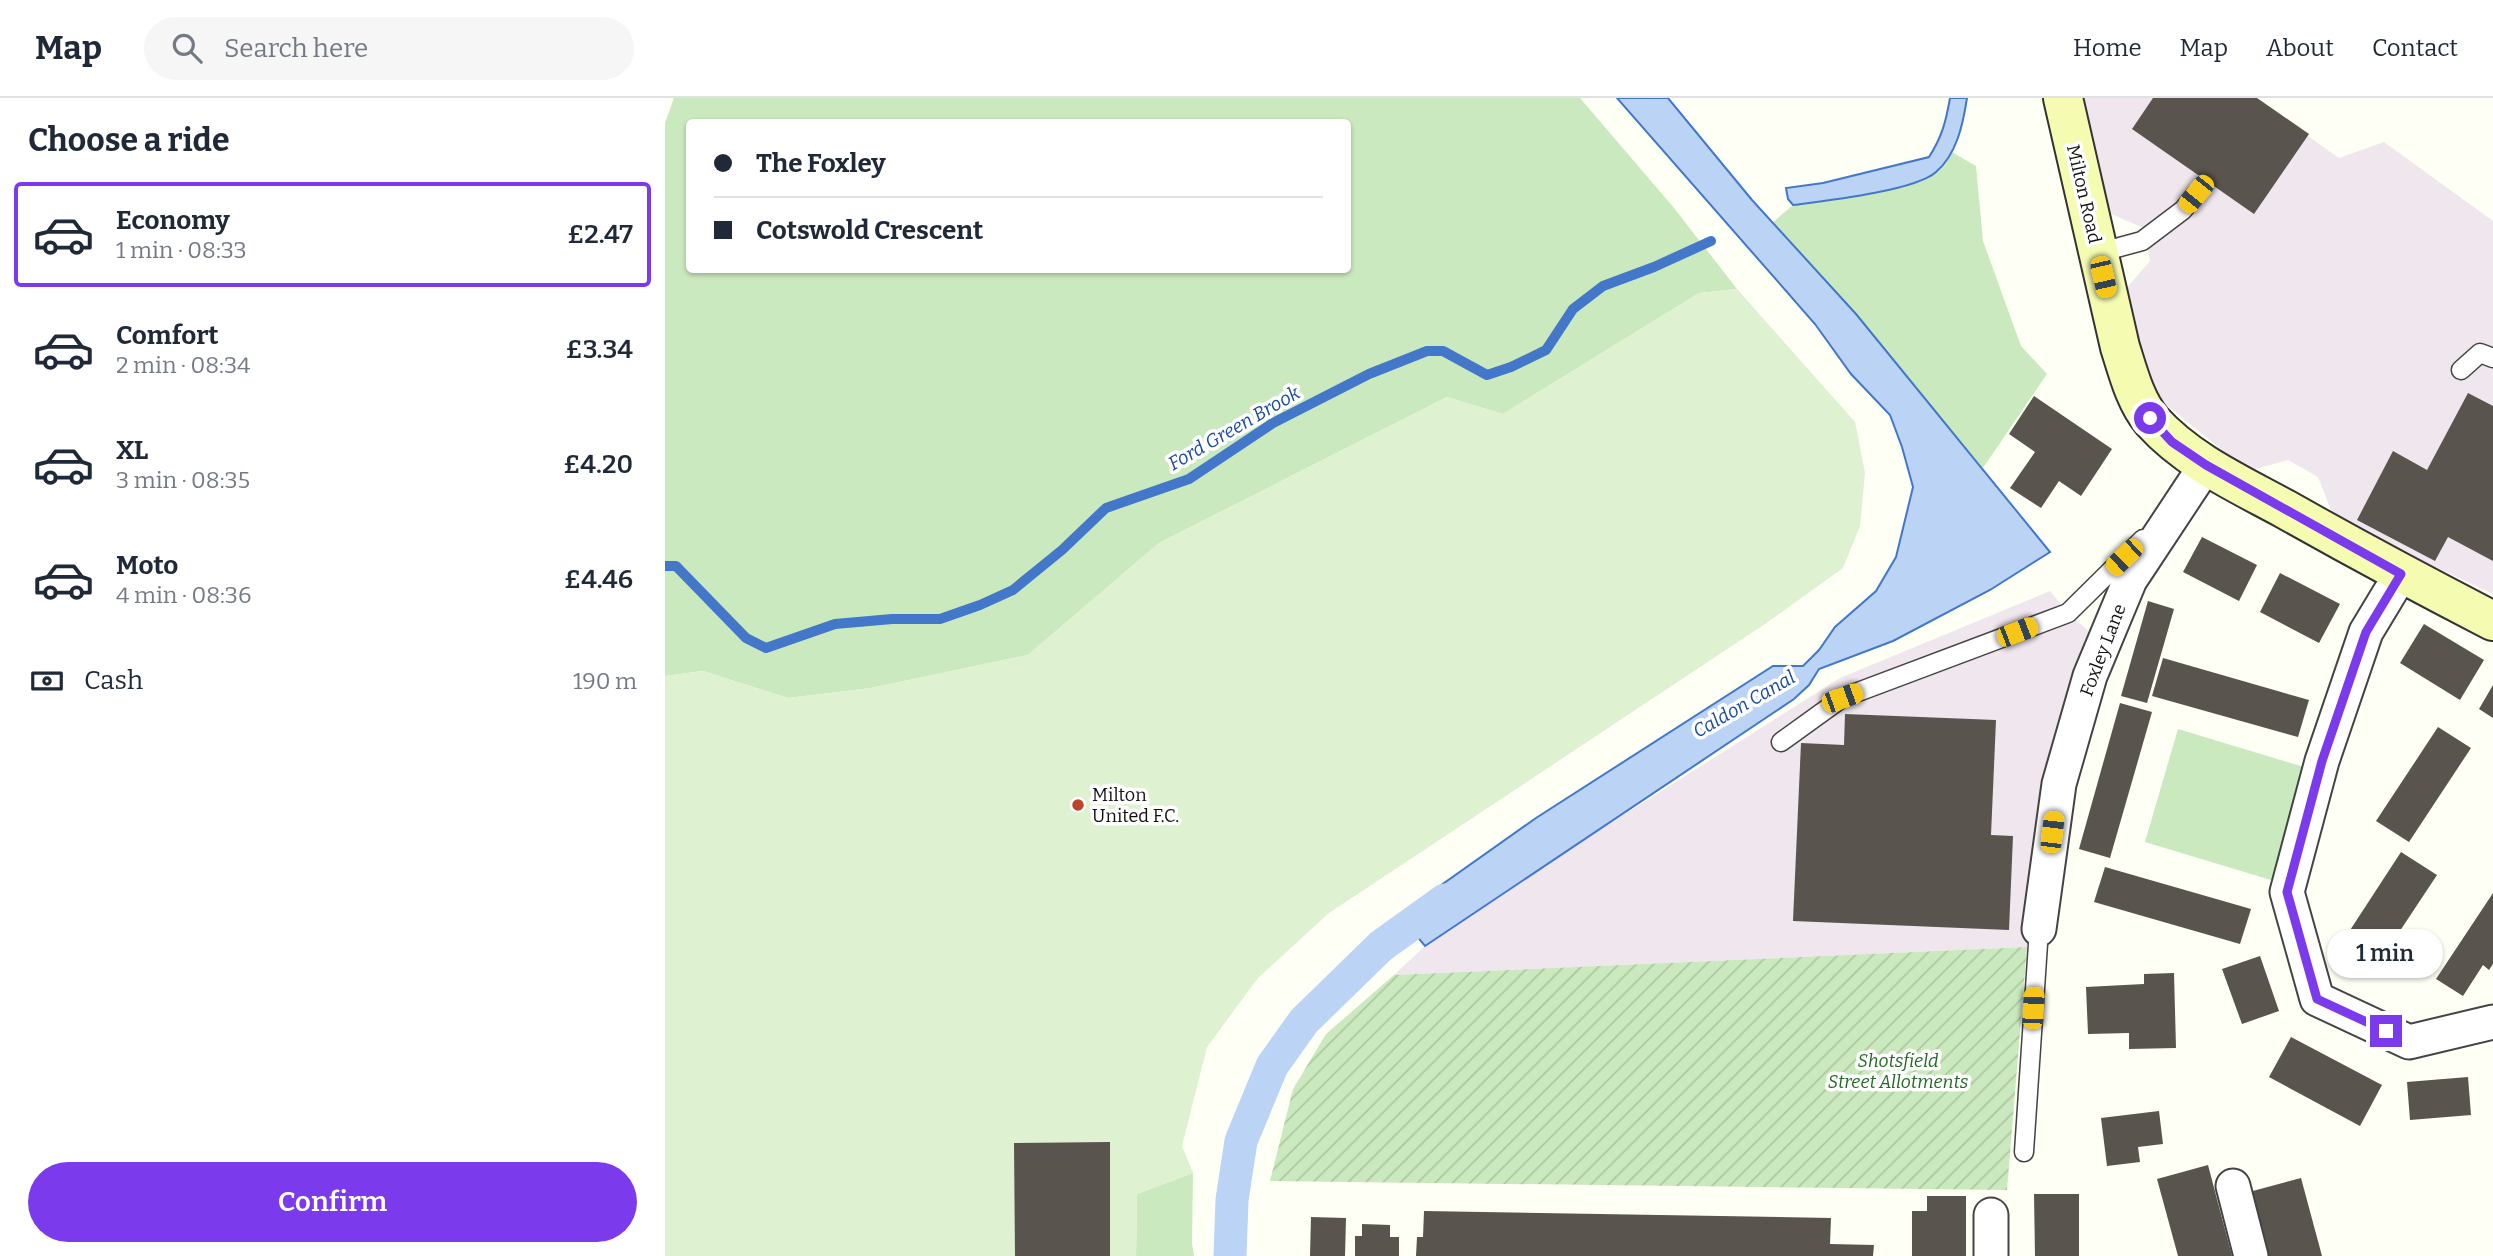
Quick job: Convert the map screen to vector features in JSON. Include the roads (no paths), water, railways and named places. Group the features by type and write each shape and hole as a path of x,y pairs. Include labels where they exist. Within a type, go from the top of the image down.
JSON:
{"street":[{"name":"Milton Road","path":"2063,98 2120,348 2133,387 2150,418 2172,442 2206,465"},
{"name":"Foxley Lane","path":"2039,929 2059,784 2090,676 2130,580 2206,465"},
{"path":"2206,465 2401,574 2493,621"},
{"path":"2401,574 2366,632 2322,761 2287,892 2317,999 2409,1042 2493,1022"},
{"path":"2232,1186 2251,1256"},
{"path":"1991,1214 1991,1256"}],"lane":[{"path":"2098,253 2142,241 2183,210 2196,194"},
{"path":"2461,370 2480,353 2493,358"},
{"path":"1781,742 1842,698 2068,613 2180,502"},
{"path":"2024,1152 2039,929"}],"water":[{"path":"1617,98 1668,98 1752,200 1856,314 2050,552 1990,590 1893,641 1819,669 1809,685 1794,699 1425,946 1399,915 1536,818 1773,666 1803,666 1819,650 1835,627 1876,591 1896,557 1913,487 1890,415 1851,374 1815,324"},
{"path":"1950,98 1967,98 1961,128 1954,148 1943,165 1925,179 1890,190 1793,205 1788,199 1786,188 1823,183 1929,157 1943,129"}],"waterway":[{"name":"Ford Green Brook","path":"665,566 676,566 746,638 766,648 835,624 892,619 940,619 1013,590 1062,550 1106,508 1189,479 1273,423 1369,374 1427,351 1443,351 1487,375 1511,367 1546,350 1573,309 1603,286 1711,241"},
{"name":"Caldon Canal","path":"1230,1256 1232,1200 1241,1141 1272,1066 1304,1021 1381,946 1445,900"}],"place":[{"name":"Milton United F.C.","path":"1078,805"}],"park label":[{"name":"Shotsfield Street Allotments","path":"1898,1072"}]}
